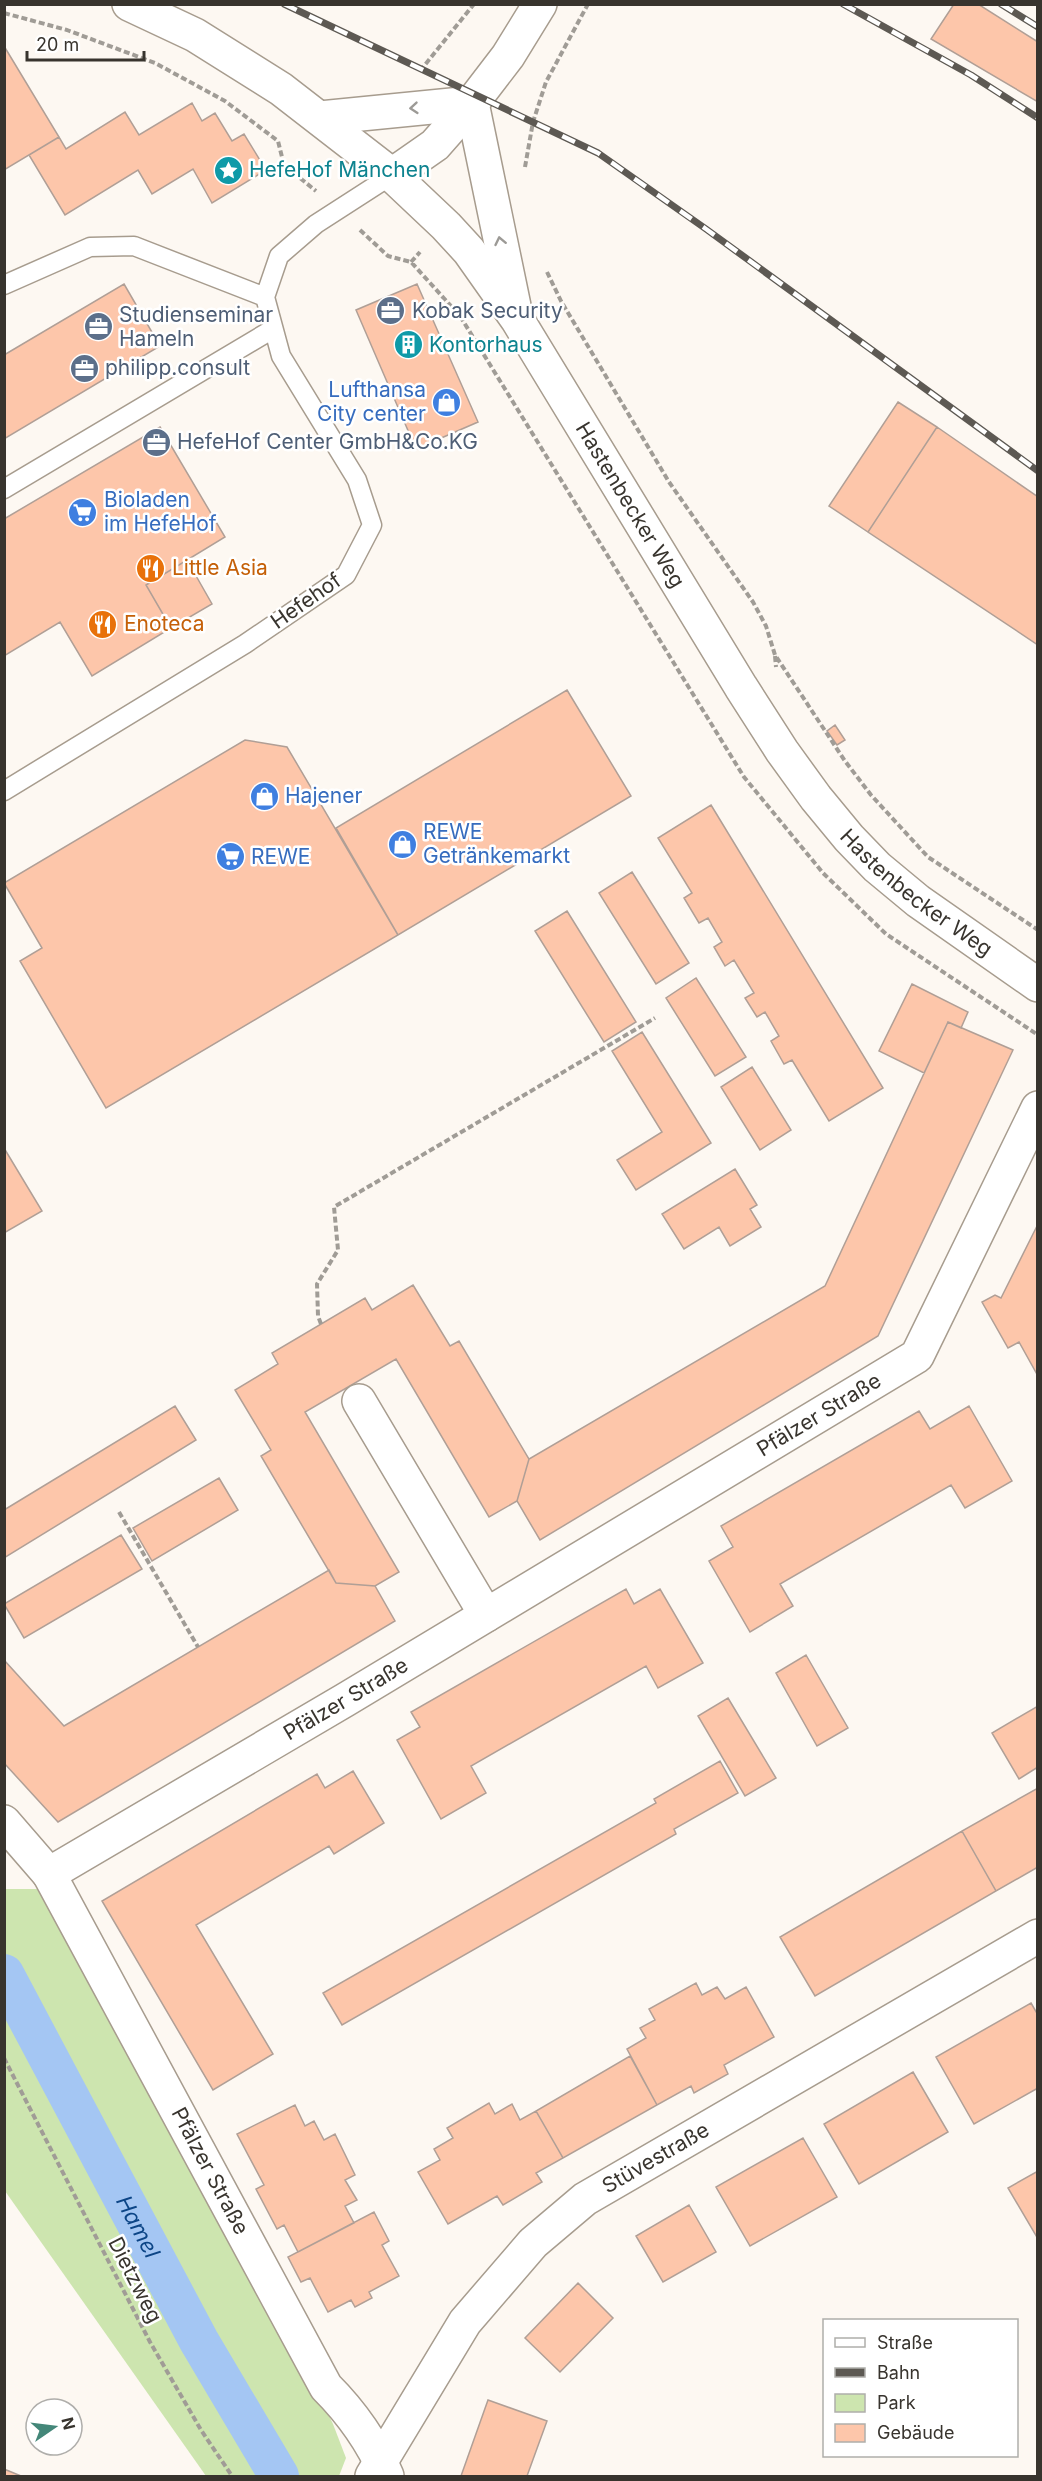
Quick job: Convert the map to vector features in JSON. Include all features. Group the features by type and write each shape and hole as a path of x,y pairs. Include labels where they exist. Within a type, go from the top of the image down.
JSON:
{"street":[{"name":"Hastenbecker Weg","path":"129,4 195,35 281,89 392,175 446,226 469,251 517,319 741,687 782,752 816,798 877,867 918,901 1038,985"},
{"path":"392,175 435,146 508,56 540,4"},
{"path":"320,118 472,103"},
{"path":"472,103 517,319"},
{"name":"Pfälzer Straße","path":"49,1874 917,1356 1038,1108"},
{"path":"359,1401 486,1615"},
{"name":"Pfälzer Straße","path":"4,1822 49,1874 326,2387 352,2413 380,2472"},
{"name":"Stüvestraße","path":"380,2472 465,2322 532,2243 585,2199 1035,1944"}],"lane":[{"path":"4,285 90,247 134,246 265,297 279,256 316,225 392,175"},
{"name":"Hefehof","path":"4,791 245,644 346,575 372,525 357,480 281,356 265,297"},
{"path":"4,489 273,330"}],"path":[{"path":"415,75 474,4"},
{"path":"523,177 533,122 546,82 588,4"},
{"path":"4,14 67,30 155,63 225,101 278,141"},
{"path":"546,271 561,301 669,482 753,602 766,626 775,655 776,667"},
{"path":"775,655 844,761 871,795 927,857 1038,930"},
{"path":"839,760 844,761"},
{"path":"321,1324 318,1316 317,1284 338,1250 334,1207 655,1018"},
{"path":"119,1512 198,1647"},
{"name":"Dietzweg","path":"4,2058 150,2342 201,2430 232,2476"}],"green space":[{"path":"4,1889 39,1889 267,2285 333,2424 346,2458 339,2476 206,2476 5,2191"}],"building":[{"path":"954,4 978,4 1038,42 1038,102 931,39"},
{"path":"4,46 59,137 4,170"},
{"path":"192,103 202,121 215,113 232,141 244,134 266,170 212,203 193,169 152,194 138,170 65,215 29,155 59,137 66,149 125,112 139,135"},
{"path":"124,284 160,346 4,439 4,355"},
{"name":"Kontorhaus","path":"417,284 478,422 416,449 356,310"},
{"path":"898,402 937,427 868,532 829,506"},
{"path":"160,427 225,537 146,585 171,628 92,676 60,622 4,656 4,519"},
{"path":"937,427 1038,497 1038,645 868,532"},
{"path":"187,560 212,604 171,628 146,585"},
{"path":"567,690 631,796 398,935 336,828"},
{"path":"835,725 845,740 837,745 827,731"},
{"path":"245,740 287,747 398,935 106,1108 20,961 42,948 4,883"},
{"path":"711,805 883,1088 829,1121 792,1060 784,1064 771,1041 779,1036 765,1012 757,1017 745,998 754,993 734,960 725,966 714,947 722,942 708,918 699,923 684,898 692,893 658,838"},
{"path":"632,872 689,963 656,984 599,893"},
{"path":"567,911 636,1022 604,1042 535,931"},
{"path":"696,978 746,1057 715,1076 666,998"},
{"path":"912,984 968,1012 961,1028 948,1022 924,1073 879,1051"},
{"path":"948,1022 1013,1050 878,1336 540,1540 517,1501 529,1459 825,1286"},
{"path":"642,1032 711,1143 636,1190 617,1160 662,1132 612,1051"},
{"path":"752,1067 791,1130 760,1150 721,1087"},
{"path":"4,1148 42,1211 4,1233"},
{"path":"735,1169 757,1205 750,1209 761,1227 730,1246 719,1227 684,1249 662,1214"},
{"path":"1038,1224 1038,1376 1019,1342 1008,1348 982,1302 995,1295 1001,1298"},
{"path":"413,1285 450,1346 459,1341 529,1459 517,1501 489,1517 396,1359 305,1412 399,1572 375,1586 336,1583 261,1456 271,1450 235,1390 278,1364 272,1353 365,1298 372,1310"},
{"path":"175,1406 196,1440 4,1558 4,1510"},
{"path":"969,1406 1012,1481 965,1508 951,1485 780,1584 793,1606 750,1632 709,1561 733,1547 721,1526 919,1411 930,1429"},
{"path":"219,1478 238,1510 152,1561 133,1528"},
{"path":"121,1535 142,1569 24,1638 4,1604"},
{"path":"329,1570 336,1583 375,1586 395,1621 58,1822 4,1763 4,1660 64,1726"},
{"path":"626,1589 634,1604 660,1589 703,1663 658,1688 646,1666 471,1766 486,1793 441,1819 397,1740 420,1727 411,1712"},
{"path":"806,1655 848,1728 817,1746 776,1673"},
{"path":"728,1698 776,1778 745,1796 698,1716"},
{"path":"1038,1706 1038,1767 1019,1779 992,1733"},
{"path":"720,1761 738,1793 674,1829 676,1834 342,2025 323,1993 656,1803 654,1799"},
{"path":"353,1771 384,1823 334,1854 329,1846 196,1925 273,2054 213,2090 102,1901 317,1774 325,1788"},
{"path":"1038,1788 1038,1867 996,1891 962,1831"},
{"path":"962,1831 996,1891 815,1996 780,1937"},
{"path":"696,1983 702,1995 717,1987 725,1999 746,1987 774,2037 724,2065 728,2074 694,2093 691,2086 657,2105 627,2049 646,2038 640,2028 655,2020 649,2009"},
{"path":"1031,2003 1038,2015 1038,2088 974,2124 936,2057"},
{"path":"630,2056 657,2105 563,2158 536,2111"},
{"path":"913,2072 948,2132 859,2184 824,2124"},
{"path":"489,2103 495,2114 512,2104 520,2120 536,2111 563,2158 536,2173 542,2182 503,2205 497,2196 448,2224 418,2172 440,2160 434,2149 453,2138 447,2128"},
{"path":"295,2105 305,2126 314,2121 324,2140 335,2134 355,2175 345,2180 357,2200 345,2206 354,2223 298,2252 284,2225 277,2229 256,2189 264,2185 237,2134"},
{"path":"803,2138 837,2197 750,2246 716,2187"},
{"path":"1038,2171 1038,2239 1008,2188"},
{"path":"689,2205 716,2252 663,2282 636,2236"},
{"path":"374,2212 389,2241 382,2245 399,2276 369,2292 372,2298 355,2307 351,2300 328,2312 310,2278 301,2282 288,2257"},
{"path":"578,2283 613,2318 560,2372 525,2338"},
{"path":"488,2400 547,2421 527,2476 461,2476"},
{"path":"4,2469 21,2476 4,2476"}],"waterway":[{"name":"Hamel","path":"4,1974 199,2341 279,2476"}],"railway":[{"path":"284,4 598,153 1038,471"},
{"path":"843,4 971,75 1038,118"},
{"path":"1001,4 1038,27"}],"place":[{"name":"HefeHof Mänchen","path":"228,170"},
{"name":"Kobak Security","path":"391,311"},
{"name":"Studienseminar Hameln","path":"98,327"},
{"name":"Kontorhaus","path":"408,345"},
{"name":"philipp.consult","path":"84,368"},
{"name":"Lufthansa City center","path":"447,402"},
{"name":"HefeHof Center GmbH&Co.KG","path":"156,442"},
{"name":"Bioladen im HefeHof","path":"83,512"},
{"name":"Little Asia","path":"151,568"},
{"name":"Enoteca","path":"103,624"},
{"name":"Hajener","path":"264,796"},
{"name":"REWE Getränkemarkt","path":"402,844"},
{"name":"REWE","path":"230,857"}]}
